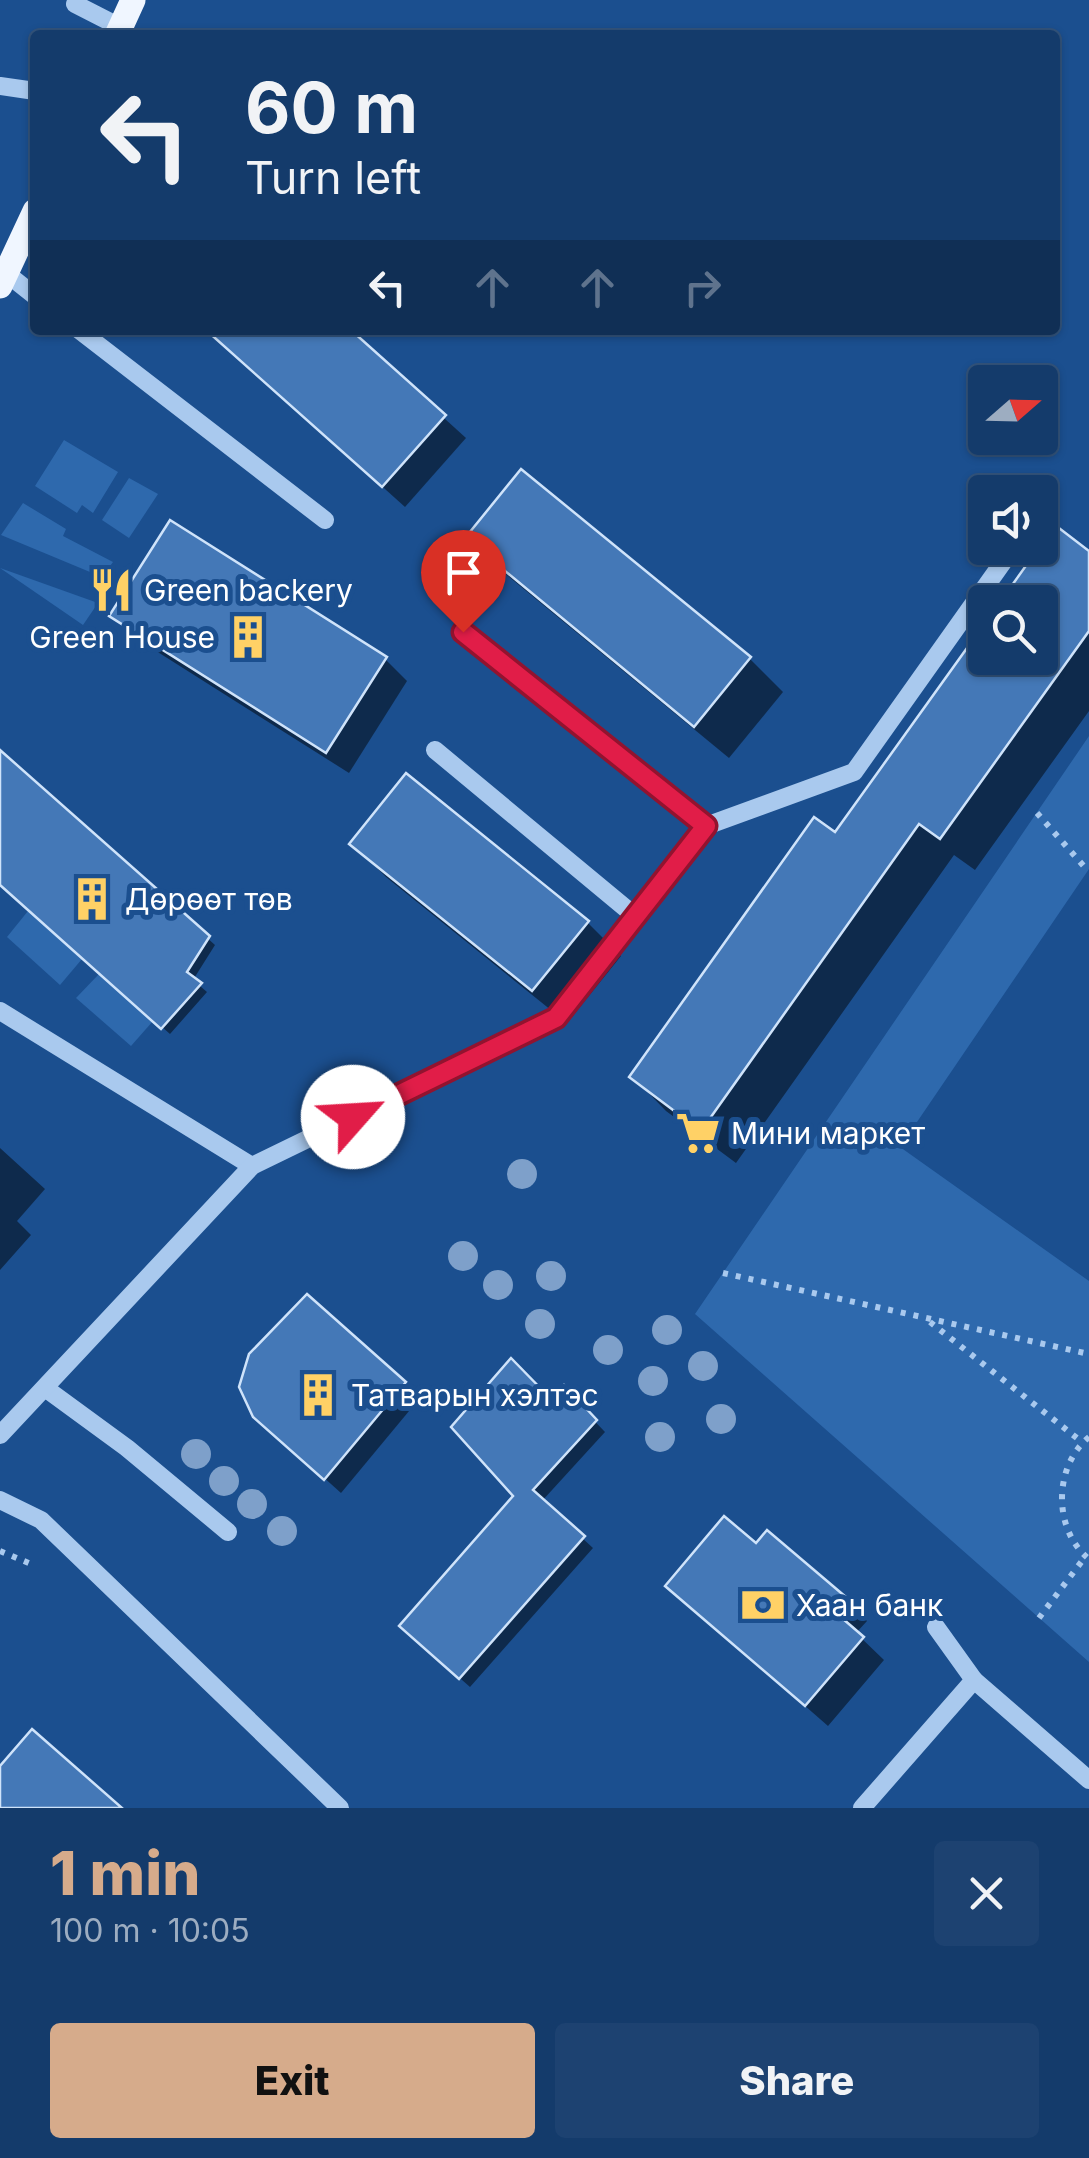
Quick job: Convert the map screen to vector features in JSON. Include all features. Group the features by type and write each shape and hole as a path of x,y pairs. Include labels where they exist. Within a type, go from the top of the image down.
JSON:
{"main road":[{"path":"119,30 133,0"},
{"path":"3,280 30,222"}],"street":[{"path":"77,0 75,4 117,30"},
{"path":"0,86 30,90"},
{"path":"3,280 30,294"},
{"path":"85,335 324,520"},
{"path":"0,1435 252,1166 556,1018 706,826 854,772 1001,565"},
{"path":"463,632 706,826"},
{"path":"435,750 634,916"},
{"path":"0,1011 252,1166"},
{"path":"45,1388 127,1448 228,1532"},
{"path":"0,1500 41,1520 340,1808"},
{"path":"936,1627 974,1680 1089,1780"},
{"path":"862,1808 974,1680"}],"path":[{"path":"1037,812 1088,872"},
{"path":"723,1273 1089,1354"},
{"path":"926,1318 1086,1440 1067,1466 1061,1494 1064,1522 1087,1558 1039,1618"}],"shaded area":[{"path":"64,440 118,472 93,513 82,505 77,513 35,486"},
{"path":"129,478 158,494 129,538 102,520"},
{"path":"23,503 66,529 63,536 113,562 102,577 1,535"},
{"path":"0,568 98,603 83,625"},
{"path":"1089,736 1089,869 900,1147 1089,1281 1089,1662 695,1314"},
{"path":"28,911 82,959 60,985 7,937"},
{"path":"99,974 153,1021 131,1046 76,998"}],"building":[{"path":"212,335 357,335 446,415 382,487"},
{"path":"521,469 751,657 694,727 465,538"},
{"name":"Green House","path":"170,520 387,657 326,753 109,616"},
{"path":"1058,527 1089,551 1089,631 1058,674 1058,585 1012,585 1026,565 1058,565"},
{"path":"968,647 968,675 1057,675 940,839 919,824 701,1131 629,1077 814,817 835,832"},
{"name":"Дөрөөт төв","path":"0,750 210,936 187,972 202,983 161,1029 0,885"},
{"path":"406,773 589,921 532,991 349,844"},
{"name":"Татварын хэлтэс","path":"307,1294 406,1382 324,1480 253,1417 239,1387 249,1354"},
{"path":"511,1358 551,1399 564,1385 597,1420 533,1490 585,1536 459,1679 399,1626 513,1496 451,1427"},
{"name":"Хаан банк","path":"724,1516 756,1543 767,1530 847,1598 835,1612 864,1637 805,1706 665,1586"},
{"path":"32,1729 122,1808 0,1808 0,1766"}],"place":[{"name":"Green backery","path":"111,590"},
{"name":"Green House","path":"248,637"},
{"name":"Дөрөөт төв","path":"92,899"},
{"name":"Мини маркет","path":"698,1133"},
{"name":"Татварын хэлтэс","path":"318,1395"},
{"name":"Хаан банк","path":"763,1605"}],"route":[{"path":"353,1117 556,1018 706,826 463,632"}]}
